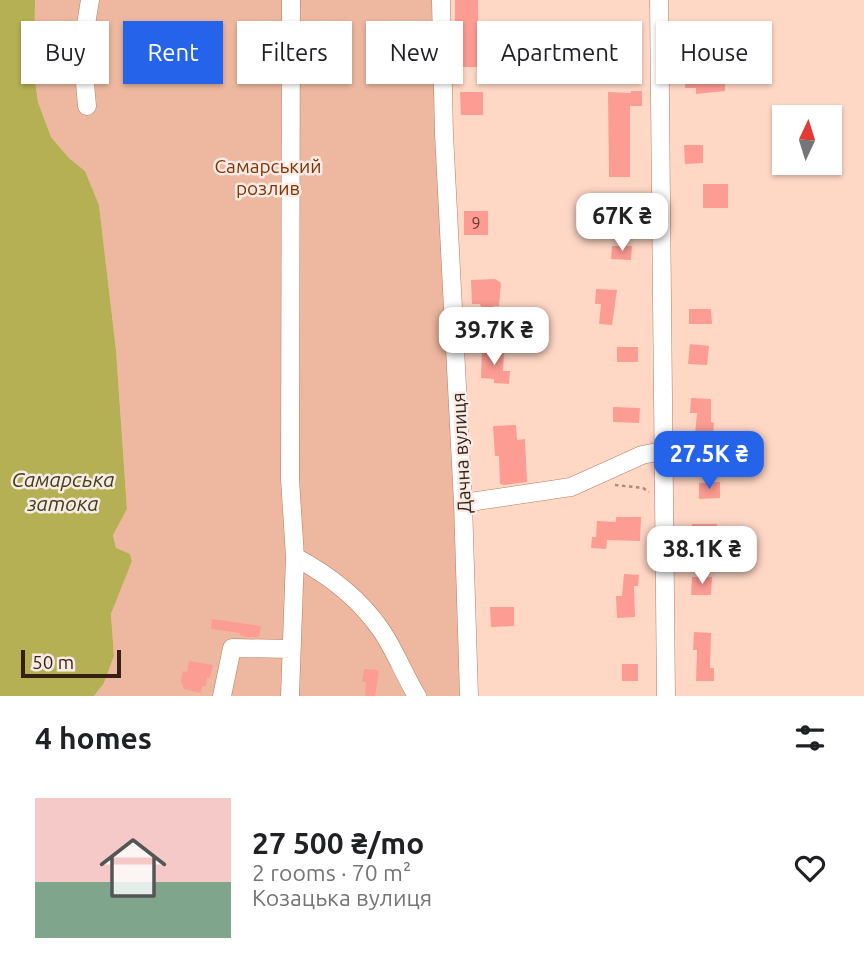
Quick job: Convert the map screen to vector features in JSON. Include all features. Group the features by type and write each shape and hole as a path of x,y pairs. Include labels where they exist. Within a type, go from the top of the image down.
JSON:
{"street":[{"path":"87,106 82,49 90,0"},
{"path":"290,696 295,557 290,480 291,0"},
{"name":"Дачна вулиця","path":"441,0 444,134 463,503 469,696"},
{"path":"659,0 666,696"},
{"path":"463,503 571,486 642,456 662,451"},
{"path":"295,557 321,570 354,597 381,631 417,696"},
{"path":"222,696 232,648 291,649"}],"path":[{"path":"592,479 608,484 643,488 663,503"}],"green space":[{"name":"Самарський розлив","path":"35,0 434,0 435,21 366,21 366,84 438,84 468,696 94,696 104,683 114,656 111,614 132,561 130,554 116,549 113,534 127,509 116,350 99,205 85,171 69,158 51,137 38,102 36,84 109,84 109,21 35,21"}],"water":[{"name":"Самарська затока","path":"0,0 35,0 35,21 21,21 21,84 36,84 38,102 51,137 69,158 85,171 99,205 116,350 127,509 113,535 116,548 130,554 132,561 111,614 114,656 104,683 94,696 0,696"}],"building":[{"path":"455,0 478,0 477,67 463,67 463,21 455,21"},
{"path":"685,84 725,84 725,91 696,94 696,88 685,88"},
{"path":"642,91 642,106 630,106 630,177 609,177 608,92"},
{"path":"460,92 483,92 483,115 461,115"},
{"path":"684,145 703,145 703,163 685,164"},
{"path":"703,184 728,184 728,208 703,208"},
{"path":"585,209 598,209 599,229 586,229"},
{"path":"464,211 488,211 488,235 464,235"},
{"path":"612,246 632,246 631,260 611,259"},
{"path":"495,279 501,283 499,306 493,306 494,310 482,310 480,304 472,304 471,280"},
{"path":"596,289 617,290 612,325 599,324 601,304 595,304"},
{"path":"689,309 711,309 712,324 689,324"},
{"path":"690,344 709,346 707,365 688,364"},
{"path":"617,347 638,347 638,362 617,362"},
{"path":"482,350 504,351 503,371 510,371 509,384 494,383 494,379 481,378"},
{"path":"691,398 711,399 713,435 695,434 697,413 690,413"},
{"path":"613,407 640,408 639,423 613,422"},
{"path":"516,425 517,440 525,439 527,482 500,484 499,456 495,456 493,426"},
{"path":"720,482 720,498 699,499 699,483"},
{"path":"616,517 641,517 640,541 607,540 606,549 591,548 592,537 596,537 597,521 616,522"},
{"path":"692,524 717,524 716,542 692,541"},
{"path":"624,574 639,575 638,586 634,586 635,617 617,618 616,596 622,596"},
{"path":"692,577 712,577 711,595 691,595"},
{"path":"490,607 514,607 514,626 491,627"},
{"path":"212,619 261,626 259,637 211,629"},
{"path":"694,632 711,633 710,668 714,668 714,681 696,681 697,650 693,650"},
{"path":"189,661 213,665 210,678 207,677 206,686 202,686 201,693 184,689 181,681 183,671 187,672"},
{"path":"622,664 638,664 638,681 622,681"},
{"path":"364,669 379,670 375,696 365,696 366,682 362,682"}]}
